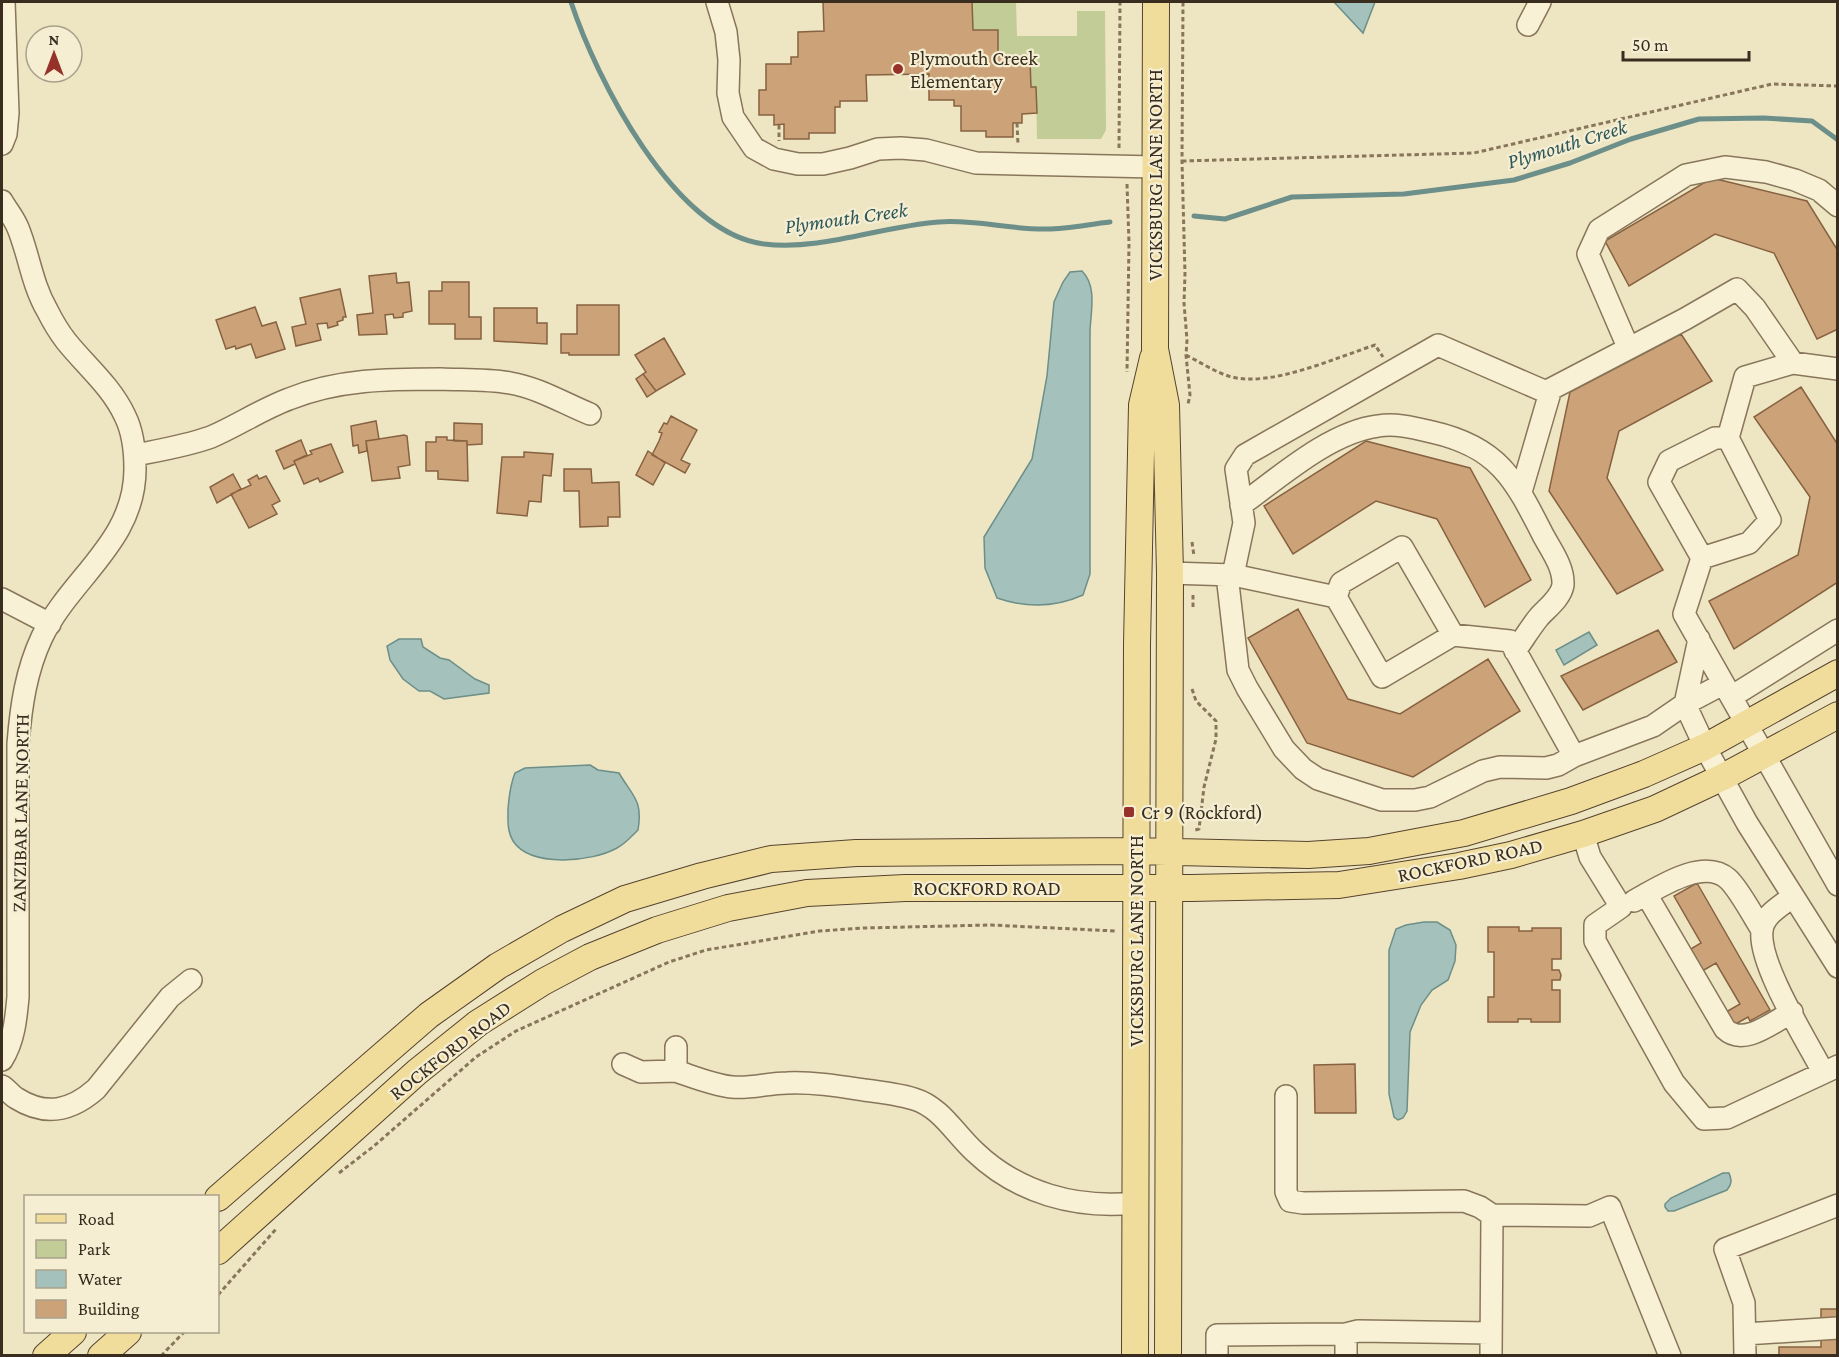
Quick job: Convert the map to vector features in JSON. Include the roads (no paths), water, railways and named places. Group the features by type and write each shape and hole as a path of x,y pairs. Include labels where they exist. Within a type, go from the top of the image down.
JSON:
{"main road":[{"name":"VICKSBURG LANE NORTH","path":"1156,2 1155,349 1166,405 1170,573 1168,1356"},
{"name":"VICKSBURG LANE NORTH","path":"1134,1356 1137,632 1142,405 1155,349"},
{"name":"ROCKFORD ROAD","path":"219,1197 429,1015 498,966 562,929 625,899 702,876 771,859 856,853 1135,851 1318,854 1369,851 1453,835 1571,801 1644,774 1748,725 1838,673"},
{"name":"ROCKFORD ROAD","path":"219,1250 417,1072 478,1023 543,982 590,957 657,930 728,908 807,893 905,888 1339,885 1460,866 1511,855 1583,834 1654,809 1723,777 1838,715"},
{"path":"46,1356 72,1333"},
{"path":"101,1356 127,1333"}],"street":[{"path":"2,144 6,134 8,113 4,2"},
{"path":"717,2 726,32 729,60 728,93 733,117 754,147 774,159 798,164 823,164 878,149 901,148 926,150 976,163 1156,166"},
{"path":"1528,25 1540,2"},
{"path":"1628,348 1588,254 1599,230 1686,175 1725,167 1766,172 1795,180 1819,190 1838,206"},
{"name":"ZANZIBAR LANE NORTH","path":"2,201 18,229 31,273 46,308 65,340 111,390 126,417 135,455 131,505 118,533 61,606 50,624 29,671 21,707 10,875 18,997 15,1026 2,1060"},
{"path":"1793,363 1755,308 1737,289 1685,319 1544,391 1438,345 1245,455 1236,470 1244,523 1230,575 1238,670 1284,749 1303,769 1318,779 1382,800 1416,800 1430,797 1483,771 1500,767 1546,768 1558,765 1574,756 1653,726 1685,704 1727,690 1838,630"},
{"path":"1702,558 1749,543 1770,520 1728,438 1745,378 1793,363 1838,369"},
{"path":"135,455 173,448 211,436 287,399 320,387 357,381 448,379 510,383 548,394 590,414"},
{"path":"1521,492 1551,389"},
{"path":"1241,505 1321,449 1360,430 1379,425 1417,428 1456,437 1474,445 1490,456 1521,492 1562,574 1563,587 1557,598 1539,617 1515,651"},
{"path":"1728,438 1715,438 1669,460 1659,482 1702,558 1684,614 1838,885"},
{"path":"1335,597 1341,582 1402,547 1453,635"},
{"path":"1170,573 1230,575 1335,597 1382,677 1453,635 1510,641 1574,756"},
{"path":"2,599 50,624"},
{"path":"1699,639 1685,704 1705,747 1748,823 1792,897 1838,967"},
{"path":"1583,834 1590,856 1621,907"},
{"path":"1692,872 1719,873 1730,880 1762,930 1767,960 1792,1012 1830,1069 1726,1118 1704,1119 1674,1083 1595,941 1595,925 1621,907 1646,894 1692,872"},
{"path":"1646,894 1730,1034 1738,1037 1747,1036 1792,1012"},
{"path":"1762,930 1766,920 1774,911 1792,897"},
{"path":"2,1086 14,1097 31,1106 47,1110 65,1108 82,1101 96,1089 170,997 191,980"},
{"path":"676,1047 676,1071"},
{"path":"623,1064 641,1072 676,1071 734,1088 785,1083 819,1083 915,1099 935,1110 974,1152 1003,1175 1037,1192 1072,1202 1108,1206 1135,1203"},
{"path":"1286,1096 1286,1192 1290,1201 1303,1203 1464,1201 1492,1215 1589,1216 1610,1207 1670,1356"},
{"path":"1745,1356 1744,1303 1725,1249 1838,1205"},
{"path":"1491,1356 1492,1215"},
{"path":"1745,1334 1838,1328"},
{"path":"1217,1356 1217,1335 1346,1334 1358,1331 1491,1332"},
{"path":"1346,1334 1346,1356"}],"water":[{"path":"1334,2 1375,2 1363,33"},
{"path":"1082,271 1090,284 1092,299 1090,574 1083,595 1051,604 1019,604 997,598 985,568 984,537 1032,459 1047,376 1054,302 1070,272"},
{"path":"1589,632 1597,645 1564,665 1556,650"},
{"path":"399,639 421,639 423,647 489,685 489,693 444,699 430,691 419,691 403,679 390,660 387,646"},
{"path":"590,765 598,770 619,773 638,805 638,830 620,846 593,857 547,859 522,850 513,841 508,825 509,795 515,773 525,768"},
{"path":"1424,922 1437,922 1450,930 1456,945 1455,961 1448,980 1432,990 1421,1005 1410,1032 1407,1111 1403,1118 1398,1120 1394,1117 1389,1094 1389,950 1396,929"},
{"path":"1723,1173 1729,1173 1731,1178 1731,1184 1727,1190 1674,1211 1668,1211 1665,1207 1671,1198"}],"waterway":[{"name":"Plymouth Creek","path":"571,2 599,70 619,109 643,147 670,183 699,212 731,234 764,244 786,245 830,241 917,224 952,221 1047,229 1110,222"},
{"name":"Plymouth Creek","path":"1194,216 1225,219 1292,197 1404,194 1514,180 1570,163 1631,139 1699,119 1764,118 1812,121 1838,140"}],"place":[{"name":"Plymouth Creek Elementary","path":"898,69"},
{"name":"Cr 9 (Rockford)","path":"1129,812"}]}
